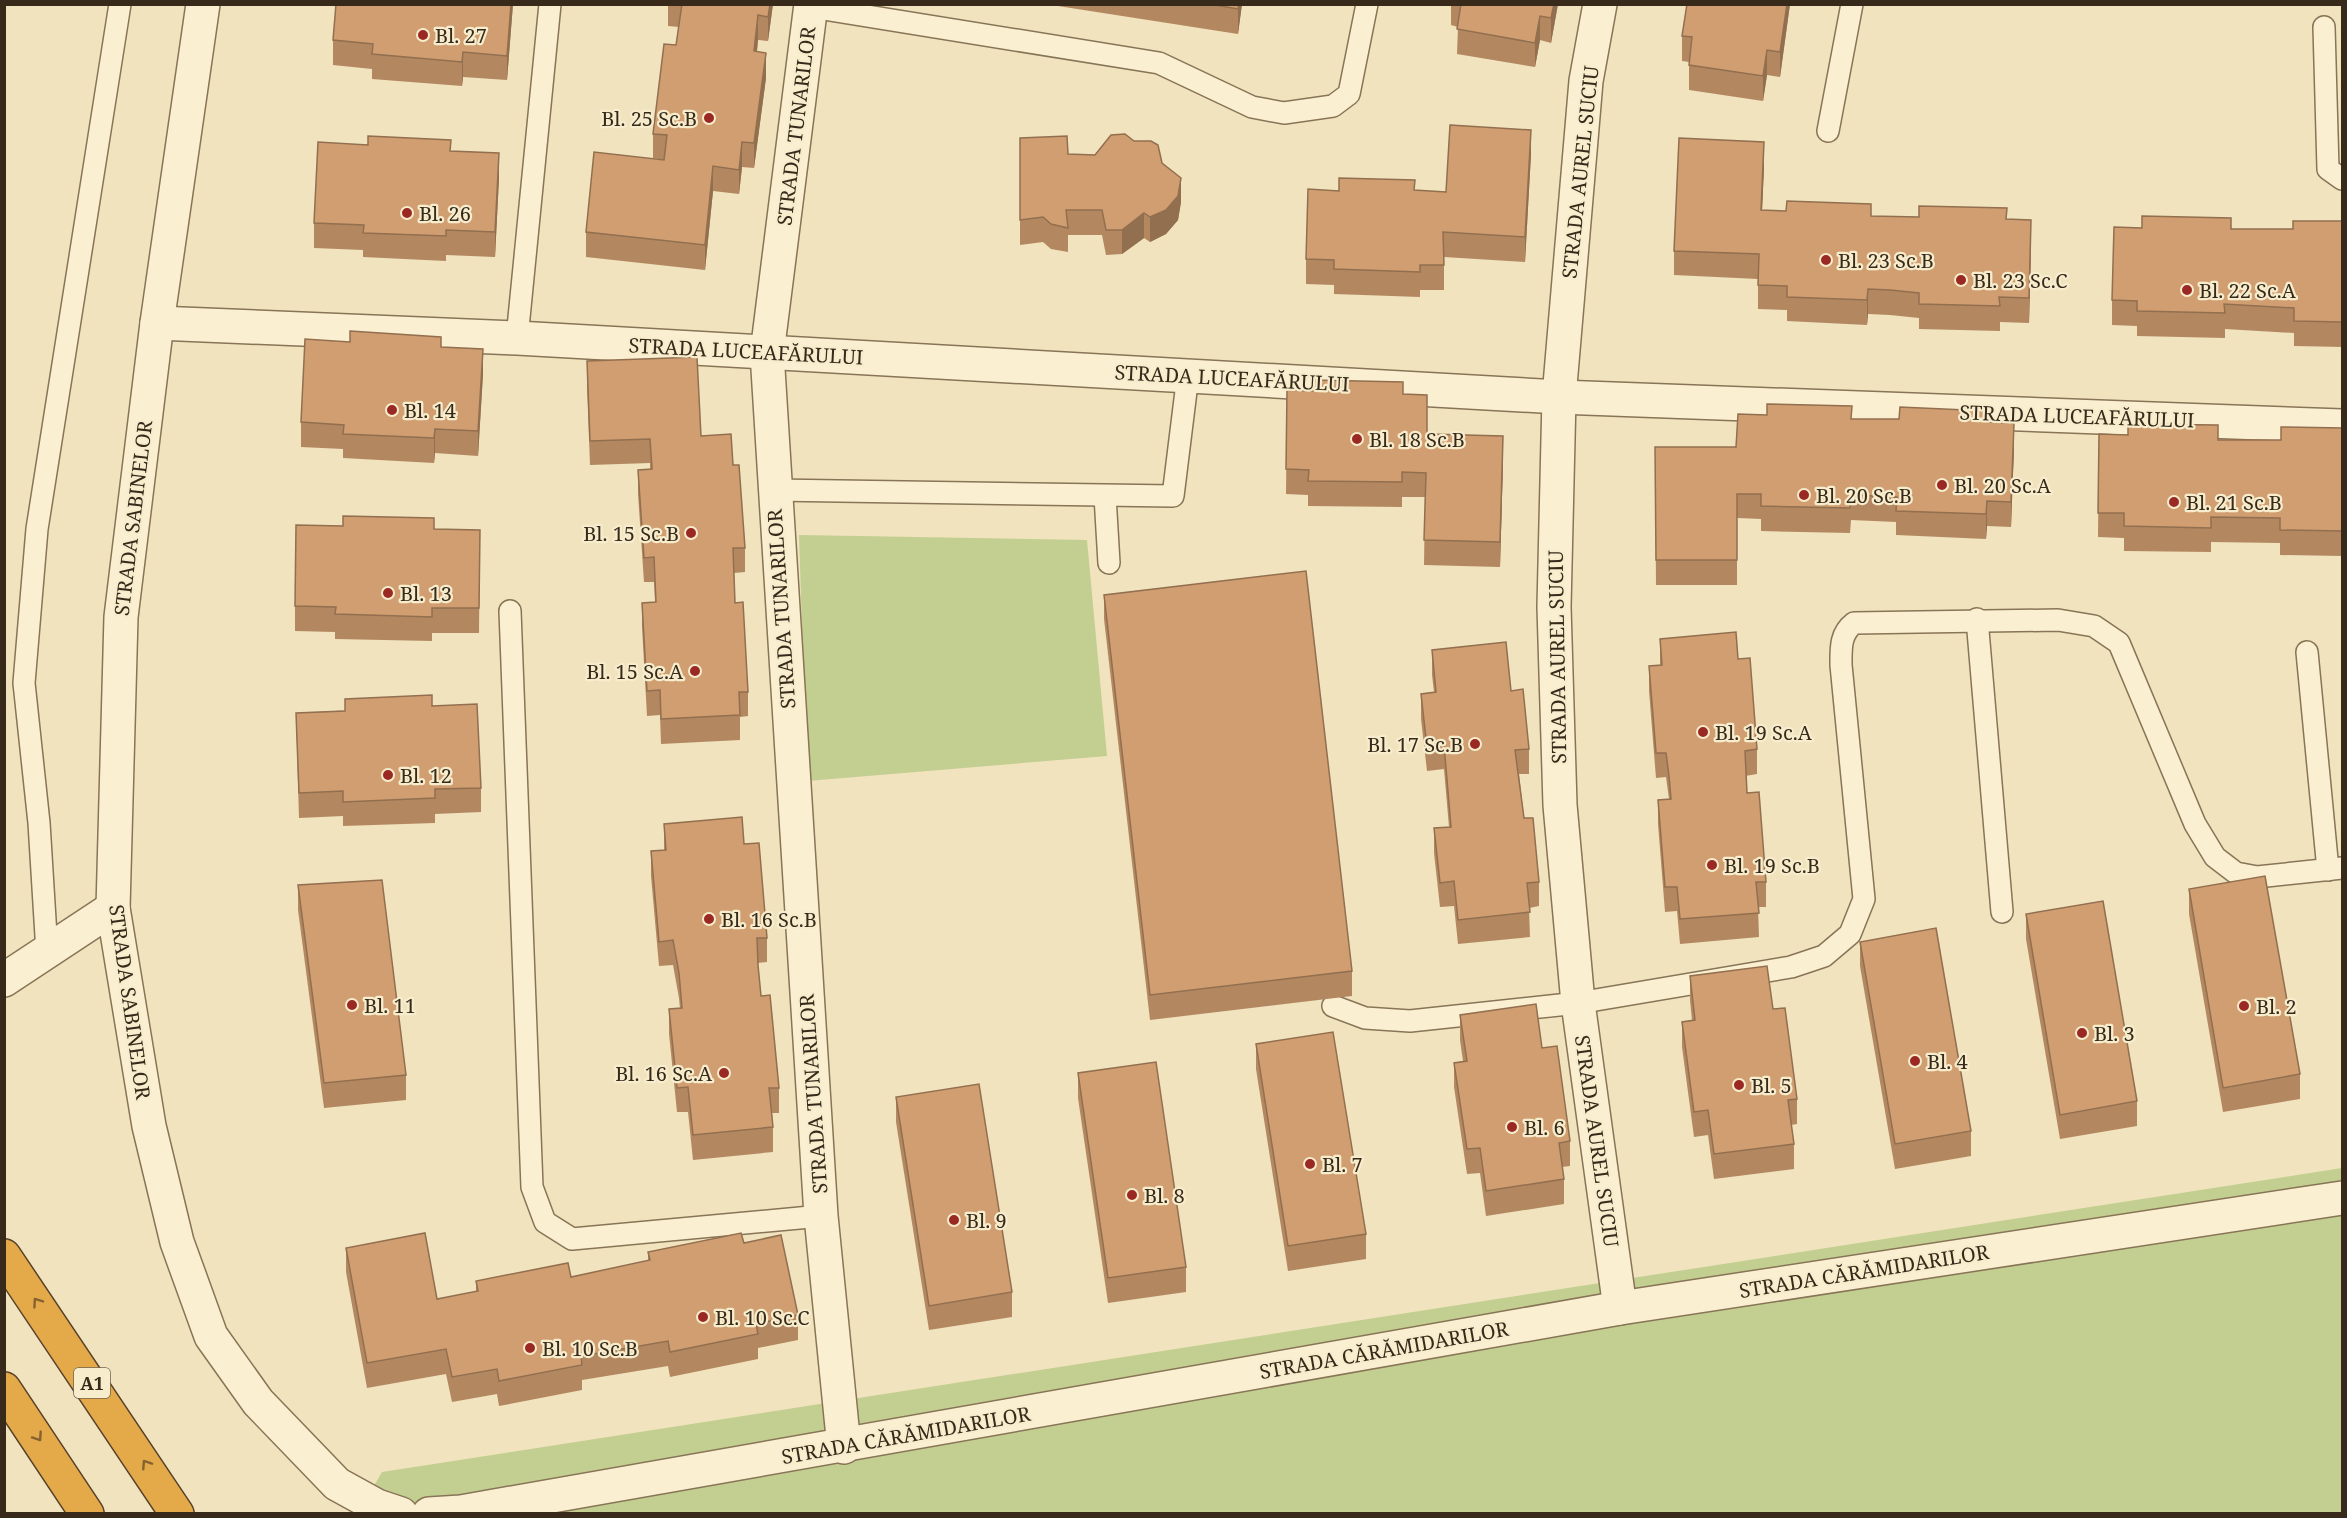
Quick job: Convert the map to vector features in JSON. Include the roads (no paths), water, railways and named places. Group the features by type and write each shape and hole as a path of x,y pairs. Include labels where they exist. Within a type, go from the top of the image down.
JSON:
{"highway":[{"name":"A1","path":"4,1256 177,1514"},
{"path":"4,1389 87,1514"}],"street":[{"name":"STRADA SABINELOR","path":"203,4 157,323 121,617 113,908 148,1126 177,1242 211,1336 258,1402 337,1484 377,1506 401,1514"},
{"name":"STRADA AUREL SUCIU","path":"1600,4 1586,81 1559,397 1554,607 1560,793 1578,1003 1620,1308"},
{"name":"STRADA TUNARILOR","path":"811,6 767,353 821,1216 844,1447"},
{"name":"STRADA LUCEAFĂRULUI","path":"157,323 517,338 1559,397 2343,426"},
{"path":"4,980 113,908"},
{"name":"STRADA CĂRĂMIDARILOR","path":"429,1514 461,1512 844,1447 1620,1308 2343,1198"}],"lane":[{"path":"47,952 39,823 24,683 37,529 120,4"},
{"path":"517,338 550,4"},
{"path":"811,6 1159,63 1252,107 1284,113 1333,106 1349,94 1367,4"},
{"path":"1828,131 1852,4"},
{"path":"2324,27 2328,169 2343,179"},
{"path":"774,490 1173,496 1188,375"},
{"path":"1105,496 1109,563"},
{"name":"STRADA TUNARILOR","path":"510,611 532,1187 545,1222 572,1239 821,1216"},
{"path":"1977,620 2002,912"},
{"path":"1333,1006 1365,1018 1410,1021 1578,1003 1791,968 1824,956 1850,934 1864,899 1841,665 1841,646 1845,630 1854,623 2058,620 2094,626 2119,643 2195,824 2215,857 2236,873 2257,878 2335,869 2307,652"}],"place":[{"name":"Bl. 27","path":"423,35"},
{"name":"Bl. 25 Sc.B","path":"709,118"},
{"name":"Bl. 26","path":"407,213"},
{"name":"Bl. 23 Sc.B","path":"1826,260"},
{"name":"Bl. 23 Sc.C","path":"1961,280"},
{"name":"Bl. 22 Sc.A","path":"2187,290"},
{"name":"Bl. 14","path":"392,410"},
{"name":"Bl. 18 Sc.B","path":"1357,439"},
{"name":"Bl. 20 Sc.A","path":"1942,485"},
{"name":"Bl. 20 Sc.B","path":"1804,495"},
{"name":"Bl. 21 Sc.B","path":"2174,502"},
{"name":"Bl. 15 Sc.B","path":"691,533"},
{"name":"Bl. 13","path":"388,593"},
{"name":"Bl. 15 Sc.A","path":"695,671"},
{"name":"Bl. 19 Sc.A","path":"1703,732"},
{"name":"Bl. 17 Sc.B","path":"1475,744"},
{"name":"Bl. 12","path":"388,775"},
{"name":"Bl. 19 Sc.B","path":"1712,865"},
{"name":"Bl. 16 Sc.B","path":"709,919"},
{"name":"Bl. 11","path":"352,1005"},
{"name":"Bl. 2","path":"2244,1006"},
{"name":"Bl. 3","path":"2082,1033"},
{"name":"Bl. 4","path":"1915,1061"},
{"name":"Bl. 16 Sc.A","path":"724,1073"},
{"name":"Bl. 5","path":"1739,1085"},
{"name":"Bl. 6","path":"1512,1127"},
{"name":"Bl. 7","path":"1310,1164"},
{"name":"Bl. 8","path":"1132,1195"},
{"name":"Bl. 9","path":"954,1220"},
{"name":"Bl. 10 Sc.C","path":"703,1317"},
{"name":"Bl. 10 Sc.B","path":"530,1348"}]}
